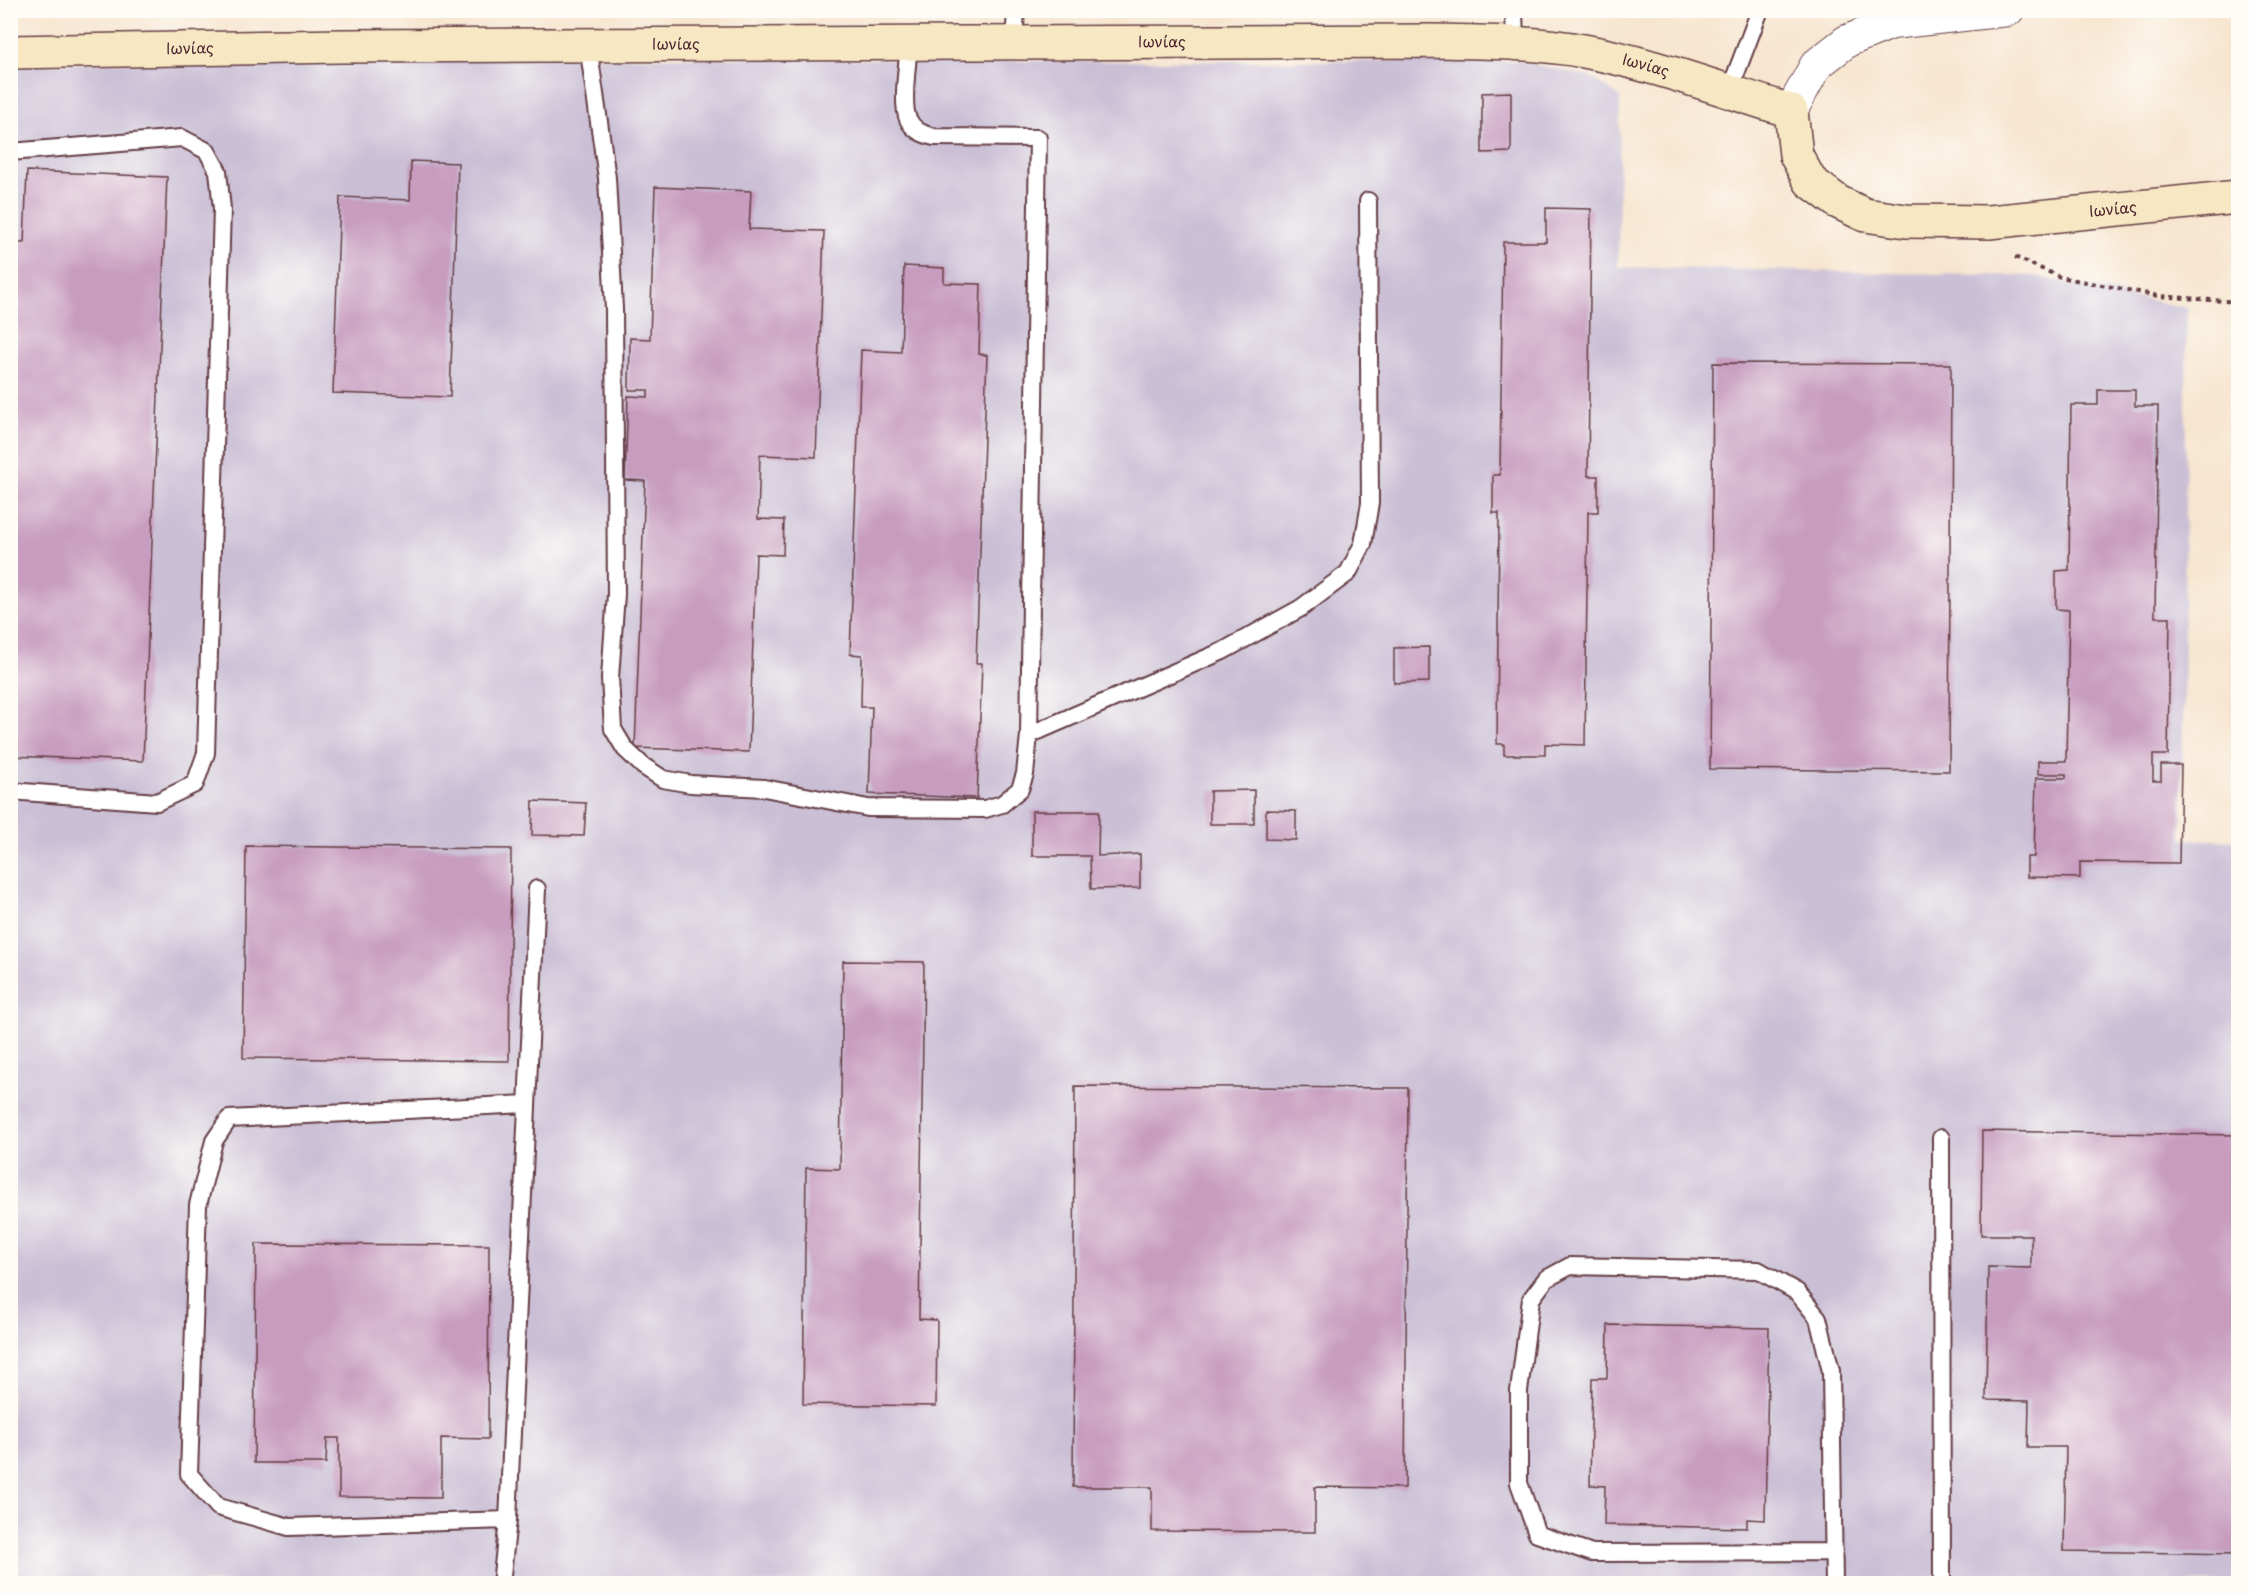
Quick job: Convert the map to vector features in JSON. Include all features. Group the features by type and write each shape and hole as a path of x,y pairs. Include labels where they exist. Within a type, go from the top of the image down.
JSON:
{"street":[{"path":"1791,111 1816,65 1846,41 1892,23 2008,10"},
{"name":"Ιωνίας","path":"10,52 351,46 1515,42 1583,51 1653,68 1791,111 1796,155 1810,181 1838,202 1865,215 1906,221 1989,222 2238,198"}],"lane":[{"path":"1014,43 1016,10"},
{"path":"1514,10 1515,42"},
{"path":"1729,92 1760,10"},
{"path":"588,45 607,178 614,309 616,594 610,678 613,729 625,750 643,766 663,778 691,784 764,788 868,808 985,809 996,806 1020,789 1025,774 1029,735 1038,138 933,137 914,128 905,107 909,44"},
{"path":"10,152 182,138 207,152 218,171 222,210 206,753 195,784 157,802 10,791"},
{"path":"1029,735 1223,651 1301,608 1348,573 1363,544 1370,503 1368,201"},
{"path":"501,1584 508,1520 537,889"},
{"path":"508,1520 289,1527 218,1508 189,1474 198,1205 214,1141 230,1119 527,1104"},
{"path":"1941,1138 1942,1584"},
{"path":"1834,1552 1592,1552 1538,1534 1519,1483 1519,1391 1531,1299 1546,1279 1570,1266 1758,1270 1797,1292 1818,1318 1831,1371 1834,1552 1834,1584"}],"path":[{"path":"2011,256 2060,277 2159,296 2238,302"}],"shaded area":[{"path":"391,55 1050,61 1519,61 1591,77 1620,97 1618,267 2035,276 2187,308 2182,839 2238,841 2238,1583 11,1583 10,65"}],"building":[{"path":"1511,92 1511,152 1482,153 1482,93"},
{"path":"411,161 458,163 450,397 333,393 340,197 410,200"},
{"path":"27,171 167,177 143,761 10,756 10,243 24,243"},
{"path":"655,187 751,191 749,229 824,231 816,457 760,455 758,519 784,520 783,555 756,554 749,752 635,748 645,481 625,480 628,396 648,397 648,390 629,390 630,338 650,339"},
{"path":"1546,208 1591,209 1588,476 1598,476 1598,512 1588,512 1585,745 1545,744 1545,755 1504,755 1504,744 1497,744 1499,513 1493,513 1493,475 1500,475 1503,242 1546,242"},
{"path":"904,266 944,268 944,283 981,284 979,354 987,355 976,663 982,663 977,798 869,794 872,707 861,707 862,655 850,654 861,350 901,352"},
{"path":"1713,363 1951,364 1949,771 1710,769"},
{"path":"2098,390 2135,390 2135,406 2158,406 2155,617 2170,617 2168,755 2153,755 2153,781 2161,781 2161,765 2181,765 2179,863 2080,862 2080,878 2027,877 2027,857 2034,857 2036,778 2066,778 2066,774 2038,774 2038,761 2066,761 2069,610 2056,609 2056,571 2069,570 2071,405 2098,405"},
{"path":"1429,647 1429,682 1394,683 1394,648"},
{"path":"1254,790 1254,824 1210,824 1210,791"},
{"path":"533,801 586,803 584,836 532,835"},
{"path":"1266,810 1296,811 1296,840 1266,839"},
{"path":"1032,811 1099,811 1098,856 1140,854 1140,888 1091,889 1090,856 1032,856"},
{"path":"246,846 511,849 509,1061 243,1058"},
{"path":"843,961 924,962 919,1319 937,1320 936,1406 803,1404 806,1168 840,1169"},
{"path":"1075,1086 1408,1088 1405,1488 1315,1487 1315,1532 1152,1531 1152,1487 1073,1487"},
{"path":"1982,1131 2238,1135 2238,1554 2064,1551 2066,1447 2028,1447 2029,1401 1986,1400 1988,1267 2031,1268 2031,1235 1981,1235"},
{"path":"256,1244 489,1245 488,1439 441,1438 441,1498 339,1497 339,1438 327,1438 326,1463 254,1463"},
{"path":"1608,1325 1769,1328 1765,1520 1747,1519 1747,1528 1604,1525 1605,1486 1590,1485 1592,1378 1607,1378"}]}
